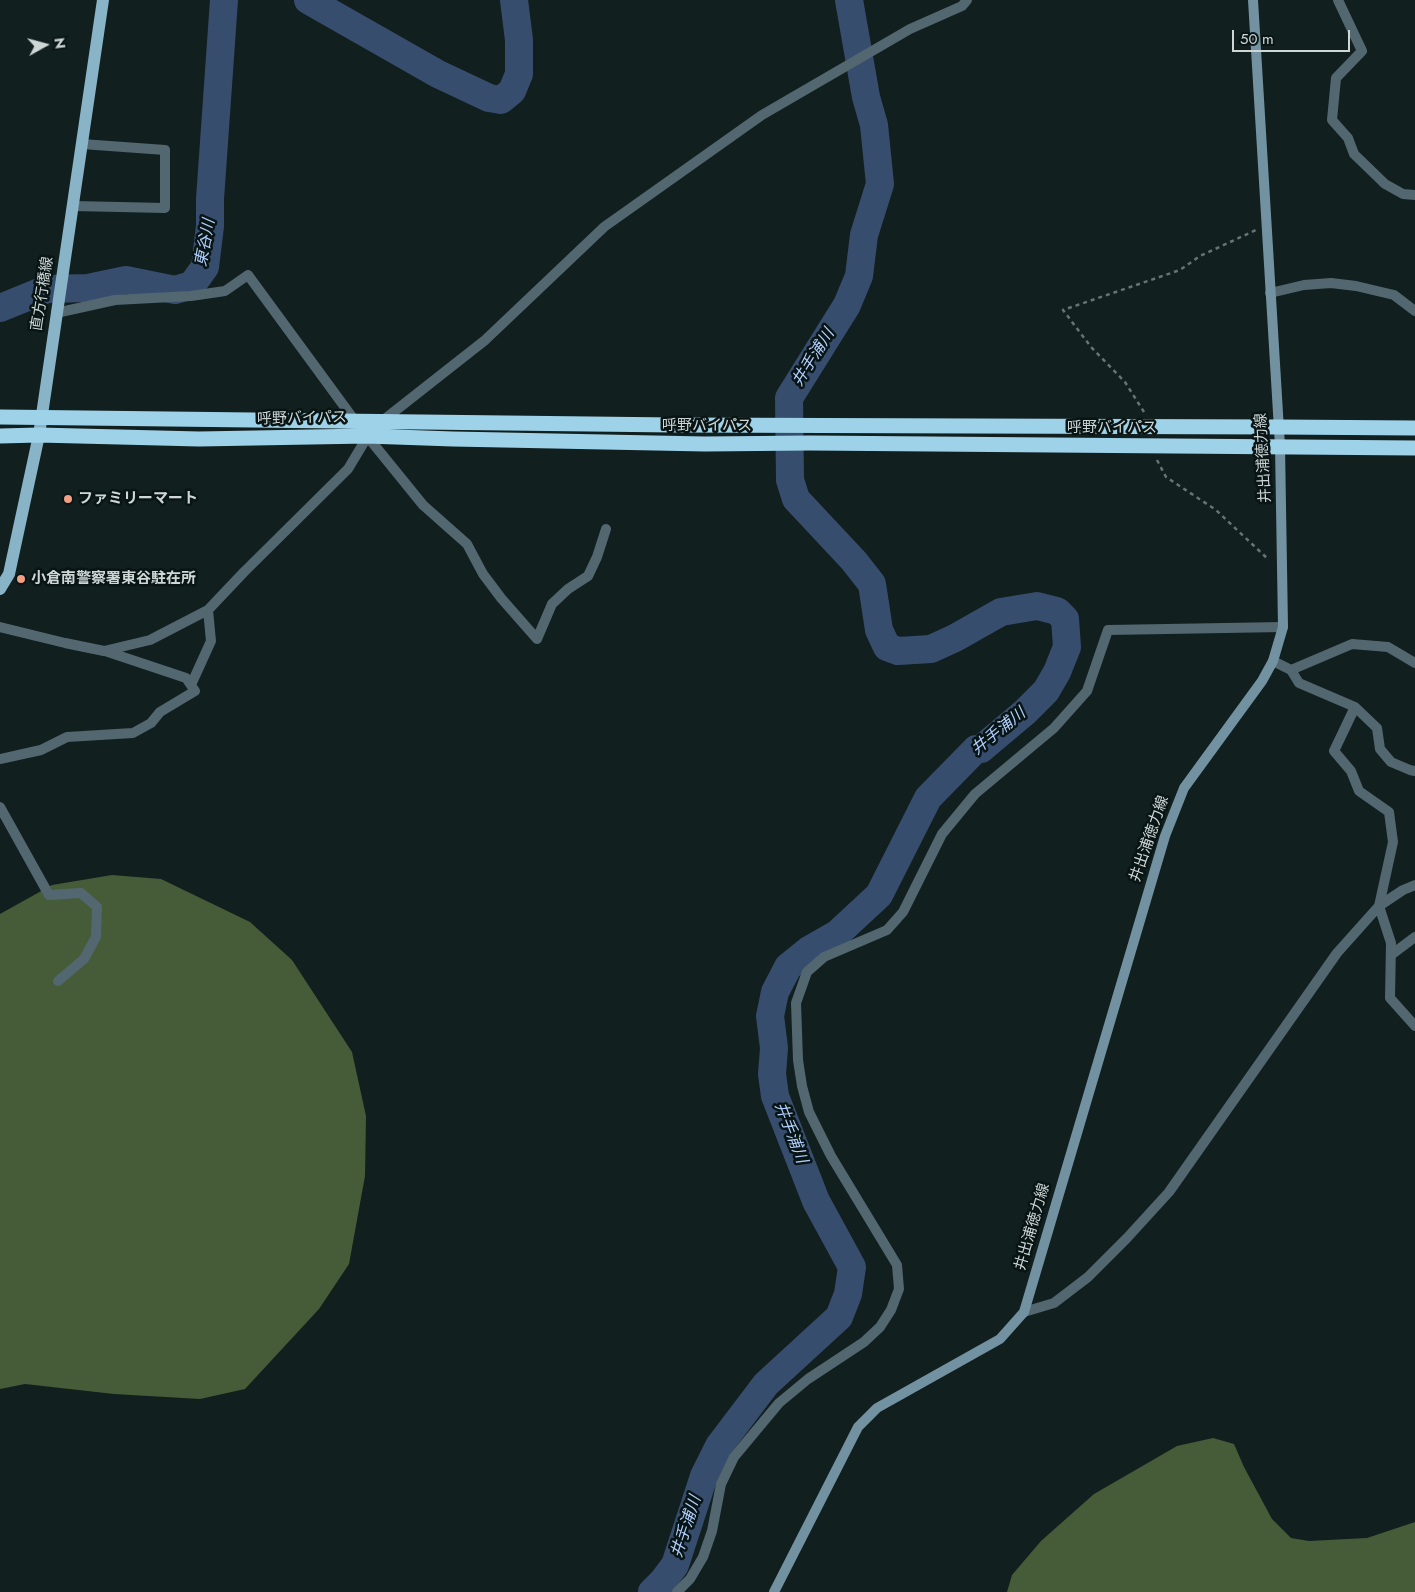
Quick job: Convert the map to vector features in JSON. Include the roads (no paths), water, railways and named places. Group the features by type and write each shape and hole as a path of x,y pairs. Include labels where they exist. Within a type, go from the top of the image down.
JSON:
{"highway":[{"name":"呼野バイパス","path":"0,417 769,426 1415,428"},
{"name":"呼野バイパス","path":"0,436 39,435 200,439 367,436 696,444 810,443 1415,448"}],"main road":[{"name":"直方行橋線","path":"0,589 9,574 39,435 104,0"},
{"name":"井出浦徳力線","path":"774,1592 858,1427 876,1408 1000,1339 1024,1312 1165,836 1184,788 1262,681 1273,661 1283,627 1280,446 1253,0"}],"street":[{"path":"104,651 150,640 208,610 348,469 367,436 382,421 484,341 604,226 762,115 910,29 962,6 967,0"},
{"path":"1338,0 1362,51 1336,78 1332,120 1348,138 1354,154 1385,184 1404,194 1415,195"},
{"path":"73,206 165,208 165,150 82,144"},
{"path":"56,313 116,300 191,296 225,291 248,275 355,421"},
{"path":"1270,293 1304,285 1331,283 1356,286 1394,295 1415,311"},
{"path":"367,436 423,505 466,544 483,574 537,639 552,604 568,588 588,576 597,557 606,529"},
{"path":"191,685 212,641 208,610"},
{"path":"0,627 65,644 104,651 186,678 195,691 160,712 151,722 133,733 67,737 41,750 0,759"},
{"path":"677,1592 690,1579 704,1557 712,1531 721,1484 734,1457 779,1403 808,1379 864,1342 880,1327 891,1310 899,1289 897,1265 831,1156 810,1112 802,1086 798,1060 796,1003 807,972 824,957 887,930 903,912 942,834 975,794 1054,728 1087,691 1108,630 1283,627"},
{"path":"1291,670 1352,644 1388,647 1415,663"},
{"path":"1273,661 1291,670 1299,683 1355,707 1377,728 1380,749 1391,762 1410,770 1415,770"},
{"path":"1355,707 1334,751 1351,771 1359,791 1389,812 1393,842 1379,906 1391,943 1390,998 1415,1026"},
{"path":"0,807 49,895 81,893 97,907 96,937 84,958 58,981"},
{"path":"1024,1312 1054,1302 1088,1277 1127,1238 1169,1192 1337,953 1379,906 1403,890 1415,885"},
{"path":"1391,955 1415,937"}],"waterway":[{"name":"東谷川","path":"0,308 47,289 88,288 126,280 175,290 192,285 205,267 210,226 210,199 224,0"},
{"name":"東谷川","path":"308,0 438,74 489,98 501,100 512,91 519,74 519,40 514,0"},
{"name":"井手浦川","path":"652,1592 675,1565 704,1476 719,1446 766,1384 839,1317 848,1294 852,1267 816,1201 775,1096 772,1074 774,1048 770,1016 775,992 788,967 809,950 837,934 879,895 928,798 976,749 981,749 1025,712 1046,691 1057,672 1067,647 1065,619 1057,611 1037,606 1001,612 931,649 898,651 887,647 879,630 872,584 854,561 796,499 790,480 789,398 847,305 859,276 864,235 880,184 874,125 866,97 849,0"}],"place":[{"name":"ファミリーマート","path":"68,499"},
{"name":"小倉南警察署東谷駐在所","path":"21,579"}]}
